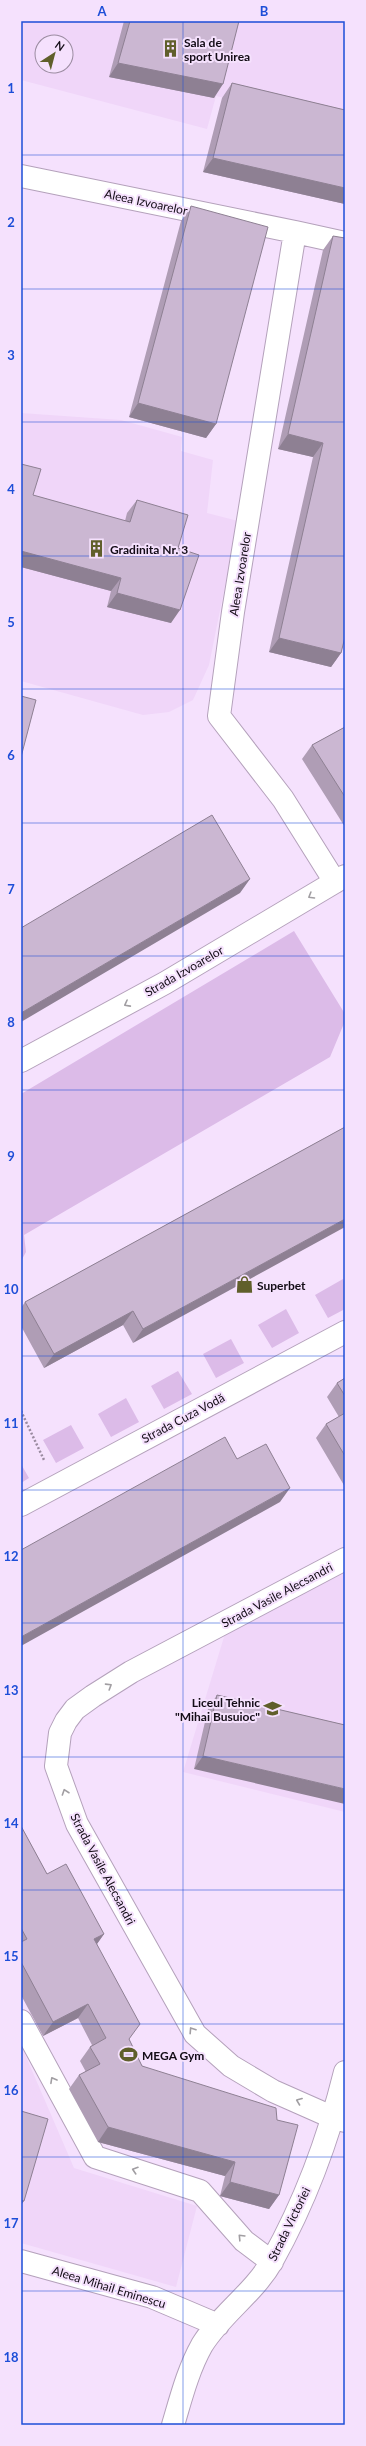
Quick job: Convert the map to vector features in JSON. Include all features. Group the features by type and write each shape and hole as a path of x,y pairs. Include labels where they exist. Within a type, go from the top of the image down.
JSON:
{"street":[{"name":"Aleea Izvoarelor","path":"21,176 345,243"},
{"name":"Aleea Izvoarelor","path":"295,232 233,612 219,716 283,800 340,879"},
{"name":"Strada Izvoarelor","path":"21,1061 165,983 340,879"},
{"name":"Strada Cuza Vodă","path":"21,1505 345,1332"},
{"name":"Strada Vasile Alecsandri","path":"339,2119 273,2091 231,2066 195,2034 77,1824 56,1766 56,1760 60,1733 66,1720 75,1709 93,1696 131,1672 345,1559"},
{"path":"21,2021 95,2157 200,2191 244,2241 272,2262"},
{"name":"Strada Victoriei","path":"173,2425 190,2370 202,2345 272,2262 339,2119 345,2072"},
{"name":"Aleea Mihail Eminescu","path":"21,2261 152,2297 218,2325"}],"path":[{"path":"21,1411 56,1486"}],"shaded area":[{"path":"21,21 345,21 345,126 216,96 207,129 21,80"},
{"path":"21,413 121,420 182,437 181,451 213,460 207,513 238,521 209,665 193,700 169,712 143,715 21,681"},
{"path":"294,931 345,1014 345,1021 330,1057 24,1235 26,1252 21,1261 21,1094"},
{"path":"343,1279 345,1283 345,1309 328,1318 315,1295"},
{"path":"286,1309 299,1333 272,1348 258,1325"},
{"path":"231,1339 244,1363 216,1378 203,1354"},
{"path":"178,1371 192,1394 164,1409 151,1386"},
{"path":"126,1398 139,1422 111,1437 98,1414"},
{"path":"71,1425 84,1448 56,1463 43,1440"},
{"path":"21,1464 29,1478 21,1483"},
{"name":"Liceul Tehnic \"Mihai Busuioc\"","path":"345,1565 345,1812 183,1772 227,1627"},
{"path":"21,2045 74,2168 197,2206 176,2287 21,2243"}],"building":[{"name":"Sala de sport Unirea","path":"130,21 239,21 223,84 118,63"},
{"path":"232,83 345,110 345,188 213,158"},
{"path":"191,206 268,227 216,424 138,403"},
{"path":"333,236 345,238 345,637 341,653 279,638 323,443 288,434"},
{"name":"Gradinita Nr. 3","path":"21,464 41,469 33,495 130,522 137,500 188,515 178,548 199,555 180,610 117,593 121,578 21,551"},
{"path":"21,696 36,700 21,757"},
{"path":"345,727 345,797 312,745"},
{"path":"212,815 250,879 21,1013 21,928"},
{"path":"345,1127 345,1219 143,1329 133,1311 54,1354 25,1302"},
{"path":"345,1378 345,1396 337,1383"},
{"path":"345,1413 345,1456 326,1424"},
{"path":"225,1437 237,1459 266,1444 290,1488 21,1637 21,1550"},
{"path":"217,1695 345,1725 345,1789 203,1756"},
{"path":"21,1826 47,1874 66,1864 104,1934 94,1939 140,2024 129,2039 142,2066 276,2108 277,2120 298,2125 279,2195 230,2182 235,2162 108,2127 79,2075 100,2064 90,2047 106,2038 88,2004 53,2022 21,1962 21,1942 27,1939 21,1928"},
{"path":"21,2111 48,2119 24,2201 21,2200"}],"place":[{"name":"Sala de sport Unirea","path":"171,49"},
{"name":"Gradinita Nr. 3","path":"97,549"},
{"name":"Superbet","path":"244,1285"},
{"name":"Liceul Tehnic \"Mihai Busuioc\"","path":"273,1709"},
{"name":"MEGA Gym","path":"129,2055"}]}
